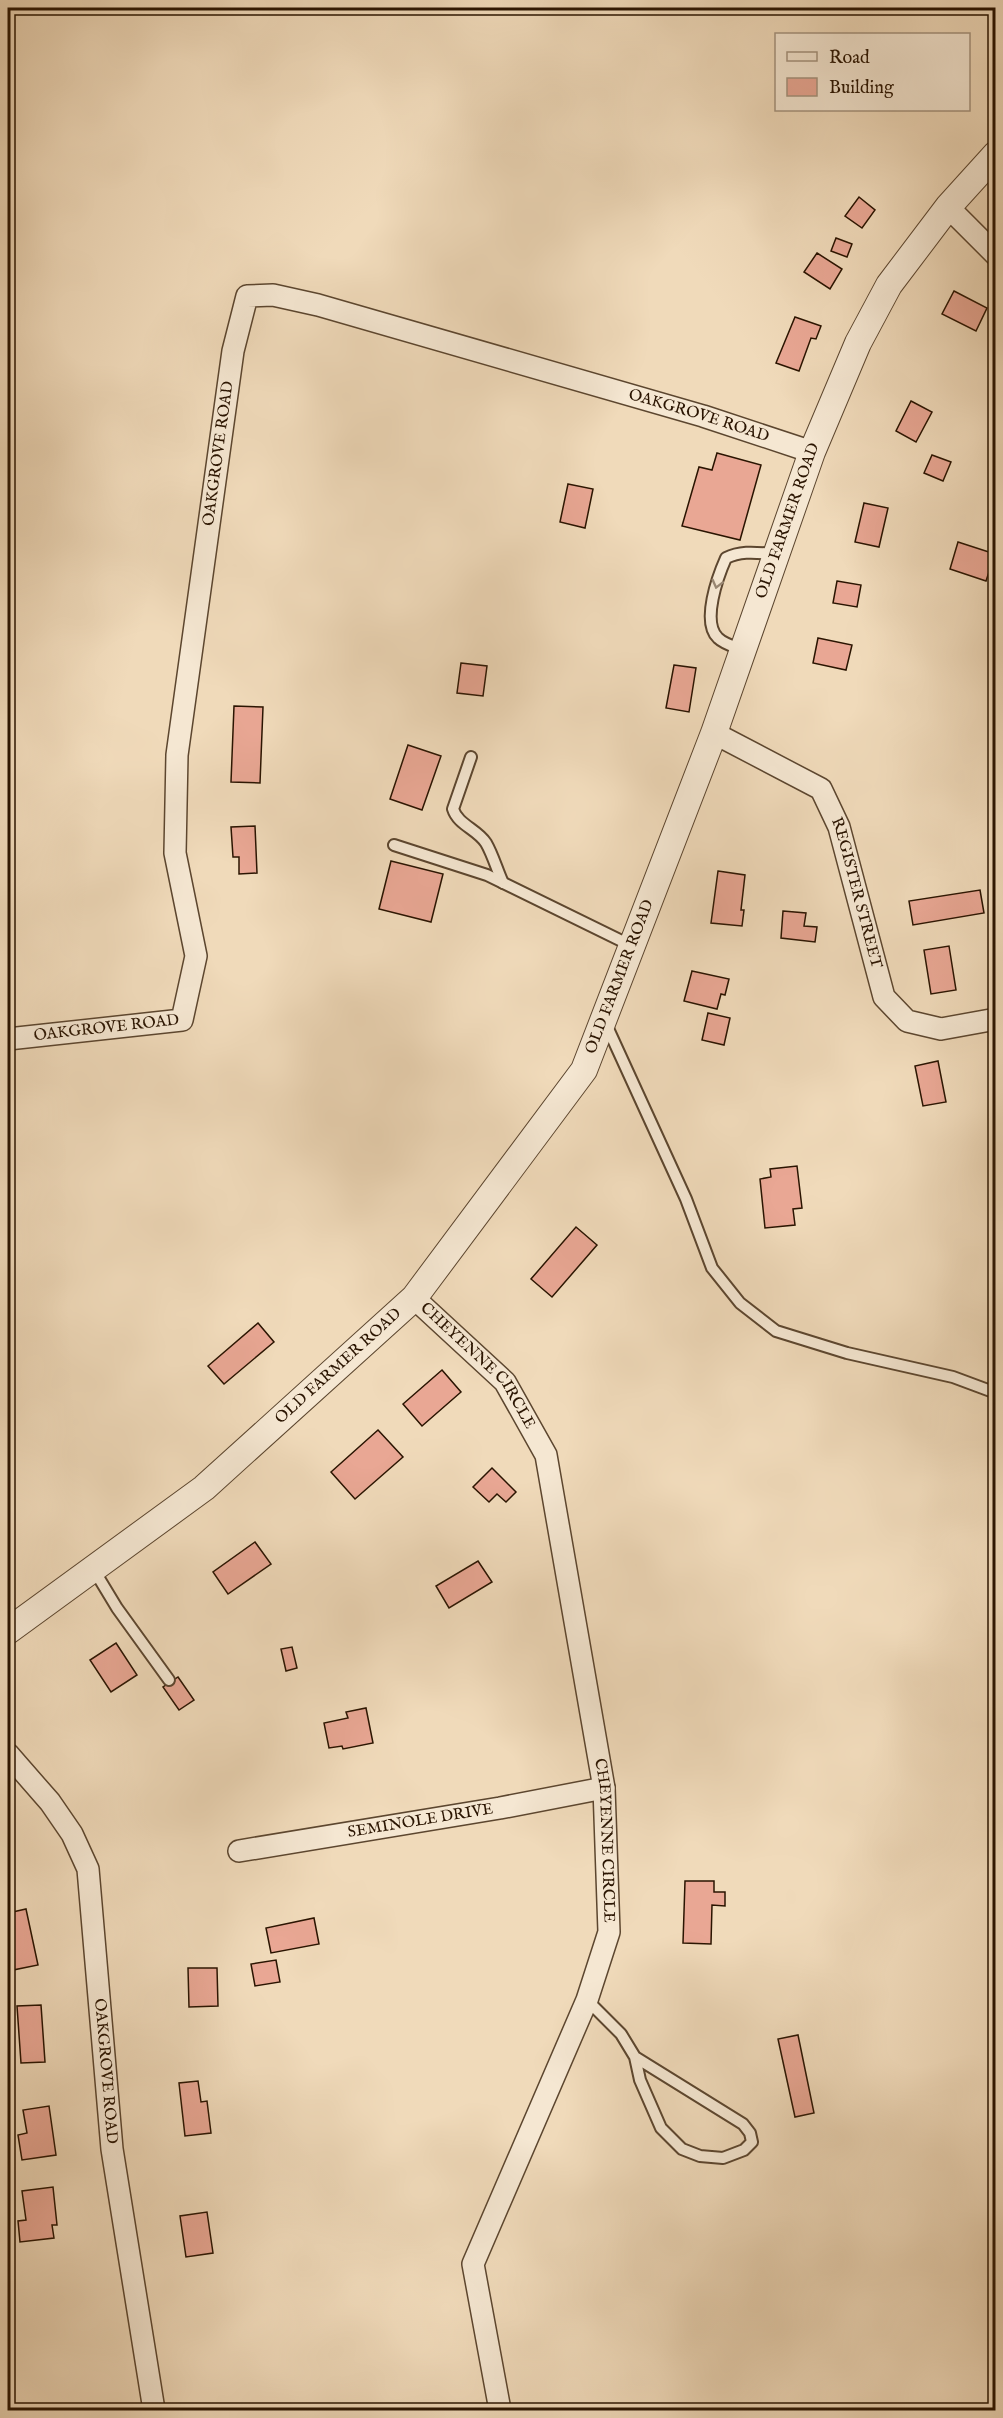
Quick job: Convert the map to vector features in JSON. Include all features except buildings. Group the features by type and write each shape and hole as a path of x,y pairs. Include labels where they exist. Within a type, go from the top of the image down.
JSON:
{"street":[{"name":"OLD FARMER ROAD","path":"8,1631 204,1488 414,1298 584,1070 714,733 812,452 858,343 889,285 948,207 996,154"},
{"path":"948,207 996,255"},
{"name":"OAKGROVE ROAD","path":"8,1039 182,1020 195,956 176,853 177,756 231,363 247,296 273,295 318,305 704,416 812,452"},
{"name":"REGISTER STREET","path":"714,733 821,789 839,827 884,997 891,1005 907,1020 942,1029 996,1019"},
{"name":"CHEYENNE CIRCLE","path":"414,1298 506,1382 546,1455 604,1788 609,1932 587,2000 473,2264 500,2410"},
{"name":"OAKGROVE ROAD","path":"8,1754 50,1802 72,1834 88,1869 112,2150 154,2410"},
{"name":"SEMINOLE DRIVE","path":"239,1851 500,1808 604,1788"}],"lane":[{"path":"743,651 719,640 710,625 710,616 722,568 726,558 733,554 745,552 777,554"},
{"path":"471,757 453,809 456,817 477,832 486,843 503,883"},
{"path":"394,845 487,875 632,946"},
{"path":"604,1019 686,1199 712,1268 740,1303 776,1331 848,1353 953,1377 996,1393"},
{"path":"94,1569 117,1608 169,1680"},
{"path":"587,2000 621,2034 635,2057 640,2080 662,2128 682,2149 700,2156 723,2158 744,2150 752,2142 750,2133 743,2124 635,2057"}]}
